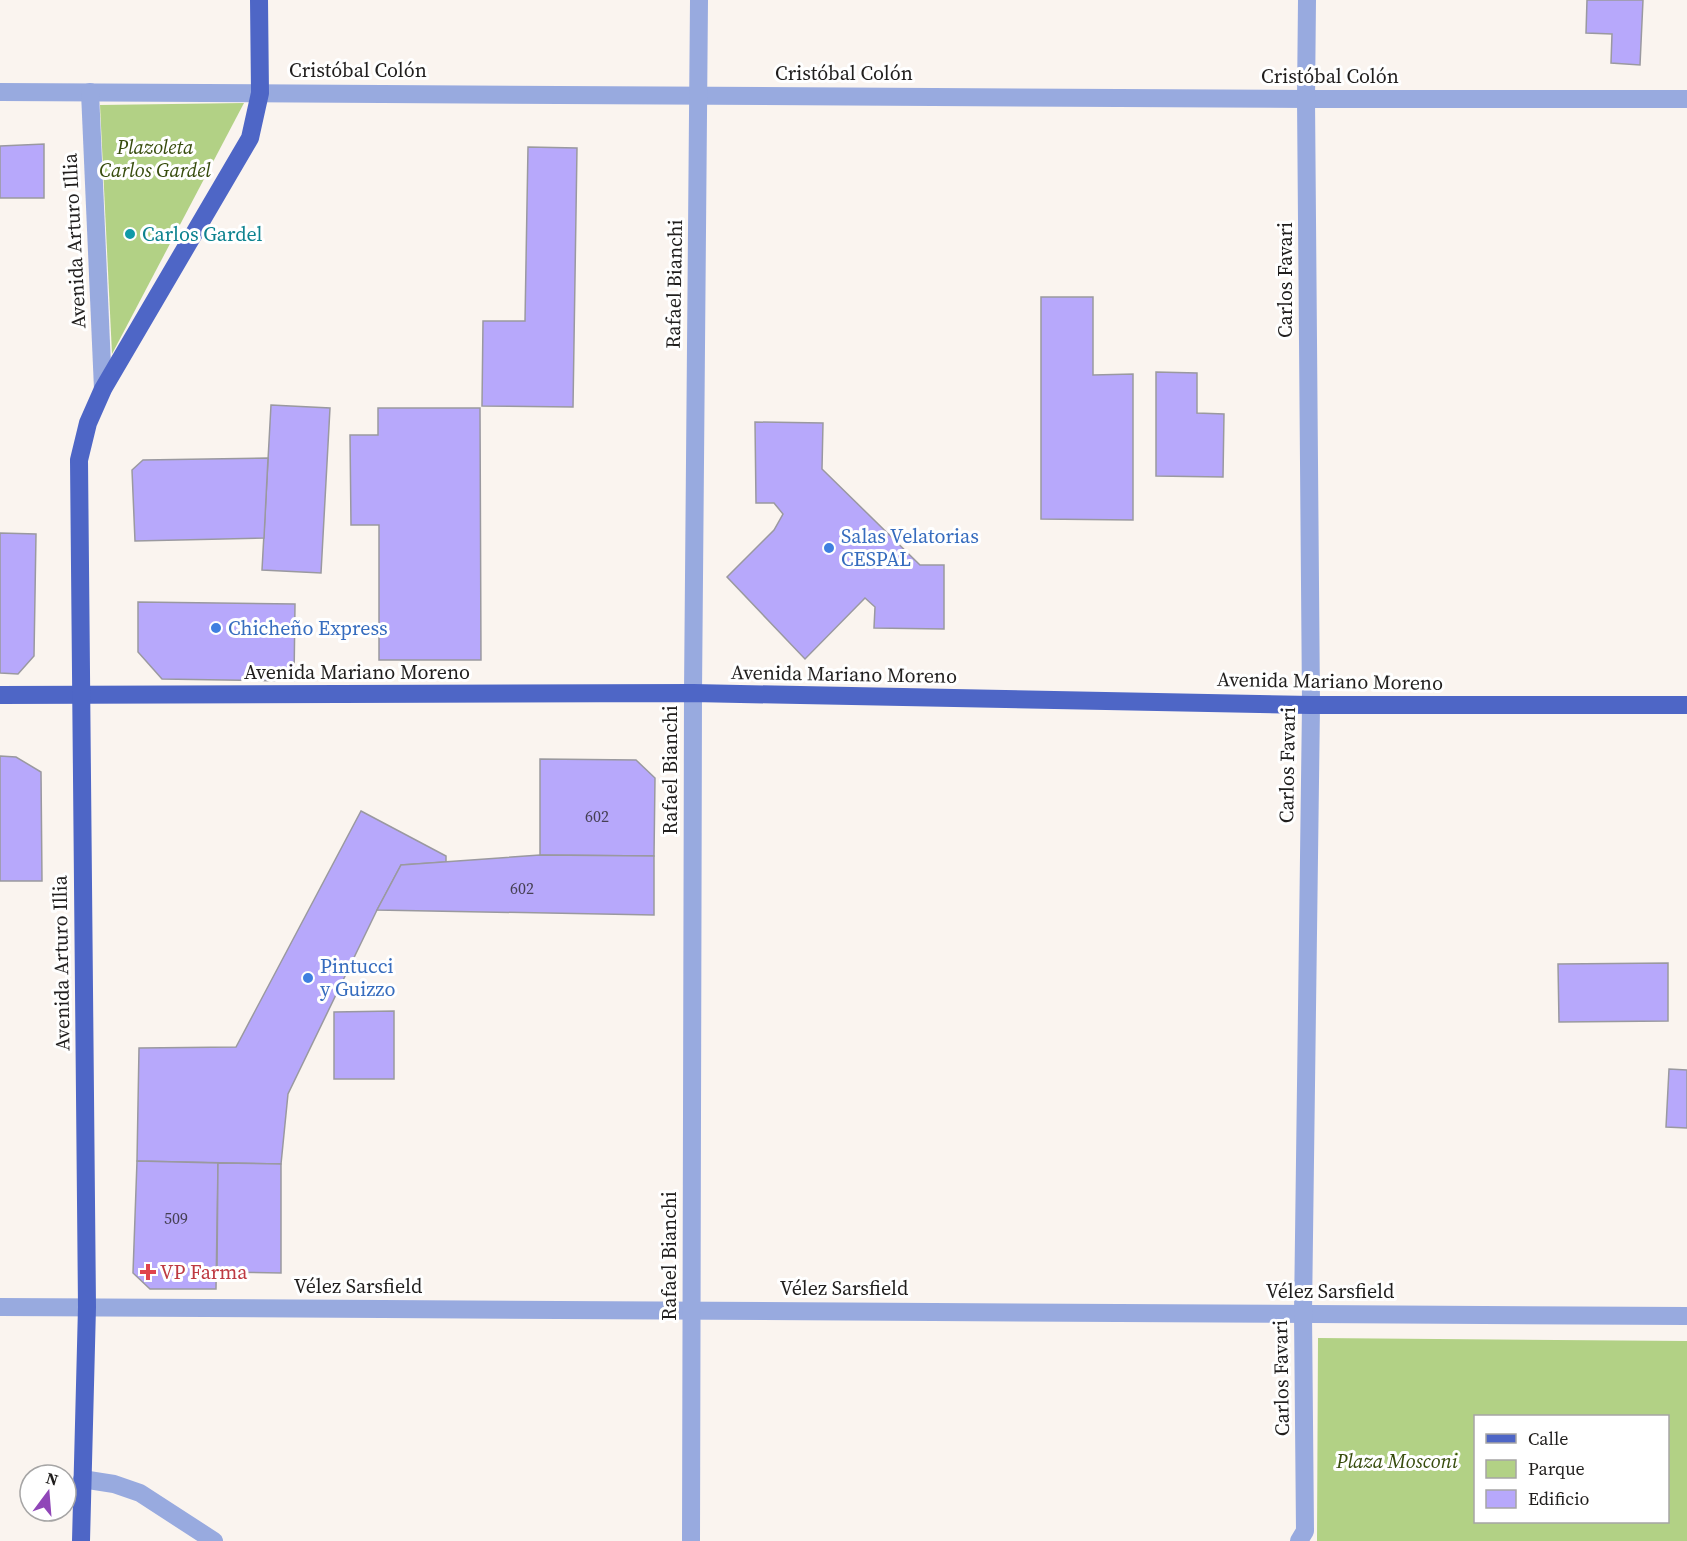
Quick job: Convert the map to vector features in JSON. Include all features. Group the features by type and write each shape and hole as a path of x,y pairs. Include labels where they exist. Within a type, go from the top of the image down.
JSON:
{"main road":[{"name":"Avenida Arturo Illia","path":"81,1541 87,1307 79,460 88,423 103,389 250,138 260,93 259,0"},
{"name":"Avenida Mariano Moreno","path":"0,695 693,693 1311,705 1687,705"}],"street":[{"name":"Rafael Bianchi","path":"691,1541 693,693 699,0"},
{"name":"Carlos Favari","path":"1302,1536 1311,705 1307,0"},
{"name":"Cristóbal Colón","path":"0,92 1687,99"},
{"name":"Avenida Arturo Illia","path":"90,92 103,389"},
{"name":"Vélez Sarsfield","path":"0,1306 1687,1316"},
{"path":"82,1479 114,1484 140,1493 214,1541"}],"green space":[{"name":"Plazoleta Carlos Gardel","path":"244,103 112,354 100,105"},
{"name":"Plaza Mosconi","path":"1318,1338 1687,1341 1687,1541 1317,1541"}],"building":[{"path":"1587,0 1643,0 1640,65 1611,63 1612,34 1586,33"},
{"path":"44,144 44,198 0,198 0,146"},
{"path":"528,147 577,148 573,407 482,406 483,321 525,321"},
{"path":"1041,297 1093,297 1093,375 1133,374 1133,520 1041,519"},
{"path":"1156,372 1197,373 1197,413 1224,414 1223,477 1156,476"},
{"path":"271,405 330,408 321,573 262,570"},
{"path":"378,408 480,408 481,660 379,660 379,525 351,525 350,435 378,435"},
{"name":"Salas Velatorias CESPAL","path":"755,422 823,423 822,469 920,565 944,565 944,629 874,628 875,607 865,598 805,659 727,577 774,530 783,514 774,503 756,503"},
{"path":"268,458 264,538 135,541 132,470 143,460"},
{"path":"0,533 36,534 34,656 18,674 0,673"},
{"name":"Chicheño Express","path":"138,602 295,604 294,681 162,679 138,652"},
{"path":"0,756 16,757 41,772 42,881 0,881"},
{"path":"540,759 636,760 655,778 654,856 540,855"},
{"name":"Pintucci y Guizzo","path":"361,811 446,856 446,862 401,865 288,1094 281,1164 137,1161 139,1048 236,1047"},
{"name":"Pintucci y Guizzo","path":"540,855 654,856 654,915 377,910 401,865"},
{"path":"1668,963 1668,1021 1559,1022 1558,964"},
{"path":"394,1011 394,1079 334,1079 334,1012"},
{"path":"1669,1069 1687,1070 1687,1128 1666,1127"},
{"path":"137,1161 218,1163 216,1289 150,1289 133,1273"},
{"path":"218,1163 281,1164 281,1273 217,1272"}],"place":[{"name":"Carlos Gardel","path":"130,234"},
{"name":"Salas Velatorias CESPAL","path":"829,548"},
{"name":"Chicheño Express","path":"216,628"},
{"name":"Pintucci y Guizzo","path":"308,978"},
{"name":"VP Farma","path":"148,1272"}]}
